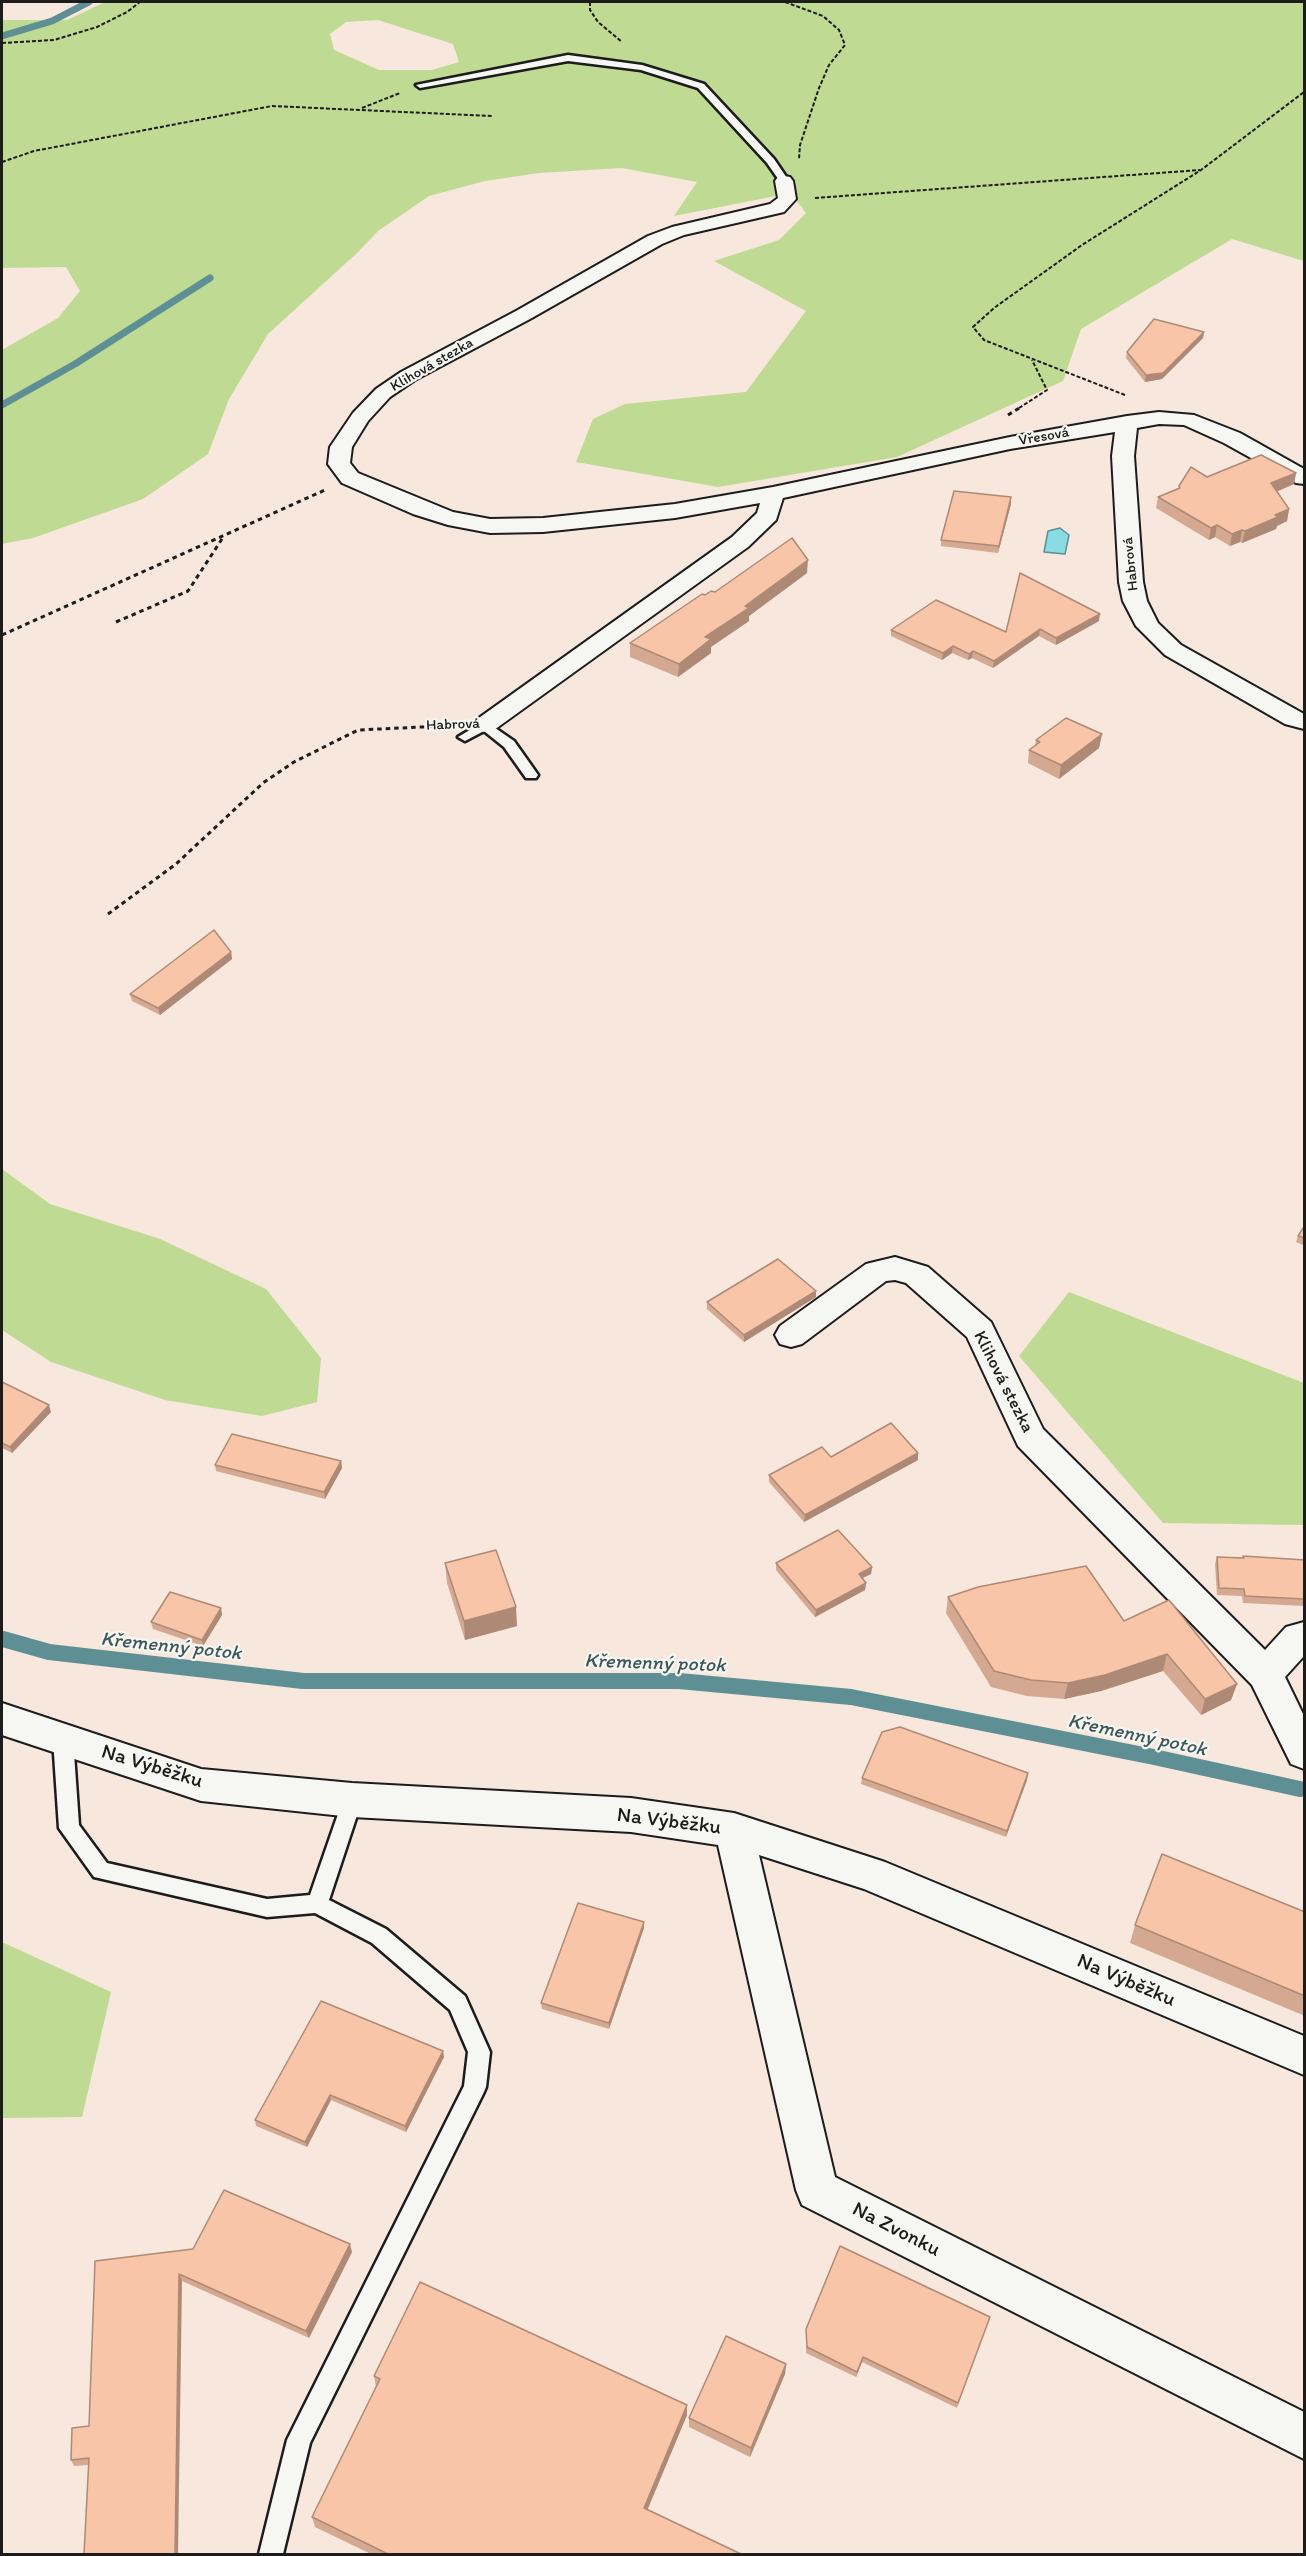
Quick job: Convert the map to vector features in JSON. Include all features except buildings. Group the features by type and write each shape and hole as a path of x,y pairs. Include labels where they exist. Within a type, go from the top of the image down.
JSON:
{"street":[{"name":"Klihová stezka","path":"350,478 339,464 341,447 368,409 383,393 408,376 523,315 655,240 679,231 777,208 785,190"},
{"name":"Vřesová","path":"773,494 921,461 1159,418 1187,419 1232,438 1305,478"},
{"name":"Habrová","path":"1127,422 1123,456 1131,582 1135,601 1148,626 1173,650 1294,719 1305,722"},
{"path":"350,478 448,518 490,526 543,525 675,511 773,494"},
{"name":"Habrová","path":"485,725 740,542 768,516 773,494"},
{"name":"Klihová stezka","path":"791,1335 877,1272 895,1268 917,1275 980,1330 1030,1437 1265,1674 1305,1753"},
{"path":"1265,1674 1299,1638 1305,1637"},
{"name":"Na Výběžku","path":"2,1719 201,1785 352,1800 631,1815 734,1830 871,1874 1305,2056"},
{"name":"Na Zvonku","path":"734,1830 816,2190 1305,2436"}],"lane":[{"path":"420,85 568,58 642,68 701,86 771,161 785,190"},
{"path":"465,737 485,725 509,744 531,775"},
{"path":"63,1739 69,1828 101,1871 267,1908 317,1904 378,1936 458,2003 479,2052 475,2087 299,2440 271,2554"},
{"path":"317,1904 352,1800"}],"path":[{"path":"2,43 54,40 97,27 127,12 140,2"},
{"path":"785,2 822,16 839,30 845,45 829,65 810,113 800,145 799,160 785,190 1201,170"},
{"path":"358,109 420,85"},
{"path":"1187,419 984,340 973,327 994,308 1082,245 1201,170 1305,92"},
{"path":"2,162 34,151 272,106 492,116"},
{"path":"1007,416 1047,390 1032,360"},
{"path":"2,635 350,478"},
{"path":"116,622 188,591 224,536"},
{"name":"Habrová","path":"108,914 176,864 263,783 294,762 358,730 485,725"}],"green space":[{"path":"105,2 1304,2 1304,261 1232,239 1081,329 1063,381 897,457 718,487 576,462 593,419 625,404 746,392 806,311 714,261 779,240 806,213 791,193 674,216 697,182 622,168 539,173 485,181 429,196 378,231 268,334 229,399 208,454 143,499 33,538 2,544 2,350 58,318 80,291 66,267 2,268 2,20 67,20","holes":["378,20 453,44 459,62 432,70 379,70 334,50 330,34 346,22"]},
{"path":"2,1169 50,1204 160,1239 266,1289 321,1358 317,1402 262,1416 165,1400 51,1362 2,1330"},
{"path":"1069,1292 1304,1383 1304,1525 1163,1523 1019,1356"},
{"path":"2,1942 111,1992 82,2117 2,2118"}],"water":[{"path":"1060,528 1069,535 1065,554 1044,552 1048,531"}],"waterway":[{"path":"2,36 52,21 89,2"},
{"path":"2,405 75,364 210,278"},
{"name":"Křemenný potok","path":"2,1639 9,1641"},
{"name":"Křemenný potok","path":"3,1639 49,1652 303,1681 679,1681 851,1697 1154,1757 1300,1789"}]}
